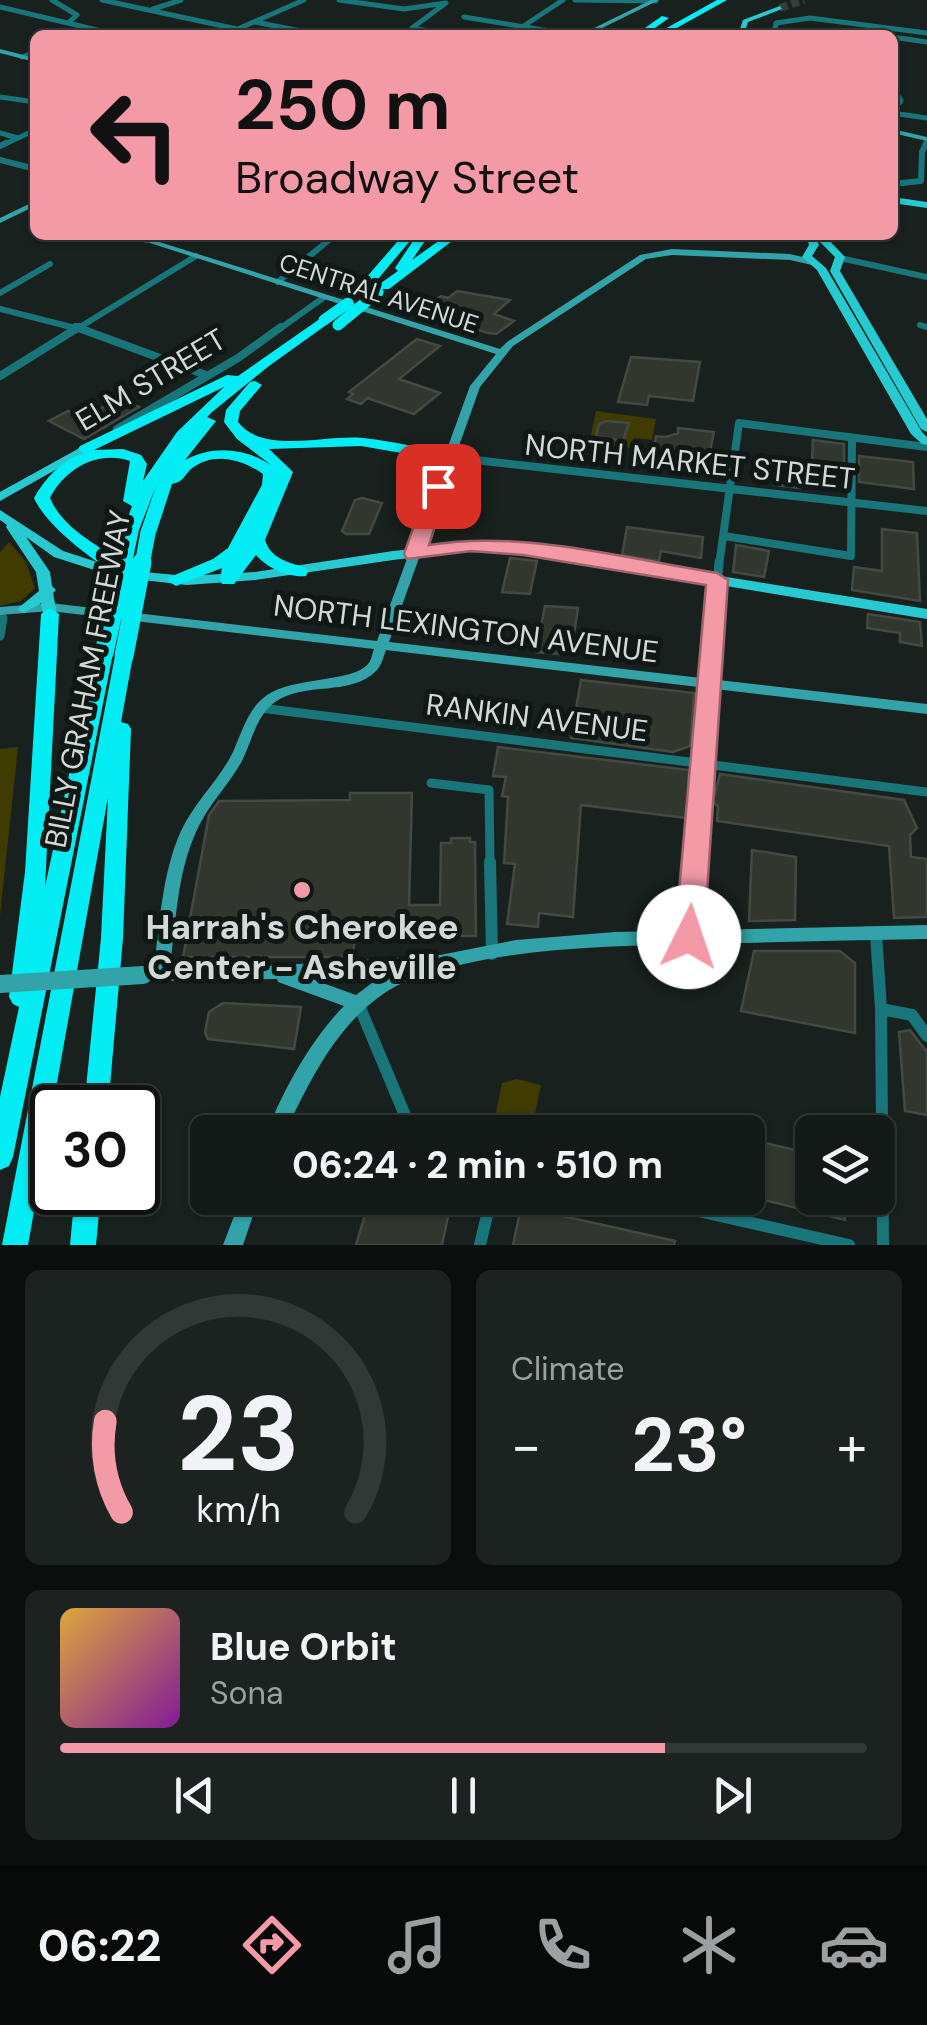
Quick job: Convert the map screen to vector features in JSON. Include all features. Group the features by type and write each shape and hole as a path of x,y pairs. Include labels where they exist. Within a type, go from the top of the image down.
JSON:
{"highway":[{"path":"645,30 701,0"},
{"path":"667,30 723,0"},
{"path":"375,287 393,240"},
{"name":"BILLY GRAHAM FREEWAY","path":"375,287 406,240"},
{"name":"BILLY GRAHAM FREEWAY","path":"141,524 176,459 216,414 375,287 418,240"},
{"path":"375,287 446,240"},
{"name":"BILLY GRAHAM FREEWAY","path":"0,1157 114,654 146,488 179,435 199,414 268,360 331,322"},
{"path":"84,449 268,360"},
{"path":"228,580 247,559 278,497 285,472 277,459 235,431 231,422 234,410 255,385"},
{"path":"247,438 272,445 361,442 448,457"},
{"path":"128,574 50,514 42,498 54,478 84,460 107,451 122,452 139,464 131,500 141,524"},
{"path":"141,524 178,473 198,458 238,455 258,462 271,472 270,485 234,552 228,580"},
{"path":"256,537 259,549 270,562 300,572"},
{"path":"176,580 219,564 234,552"},
{"path":"18,1069 18,1021 36,872 50,610"},
{"name":"BILLY GRAHAM FREEWAY","path":"15,1245 118,686 114,654"},
{"path":"98,1085 112,938 118,766 126,699 118,686"},
{"path":"83,1245 86,1215"}],"main road":[{"path":"742,30 745,21 780,8"},
{"path":"898,201 927,205"},
{"path":"811,240 812,258 849,305 927,429"},
{"path":"823,240 836,258 835,271 849,305"},
{"path":"812,258 836,258"},
{"path":"895,383 917,434 927,445"},
{"name":"ELM STREET","path":"0,497 84,449"},
{"path":"4,518 54,550 98,568 176,580 228,580 300,572 471,545 523,549 927,614"},
{"path":"4,518 43,572 50,610"},
{"path":"24,609 49,590"}],"street":[{"path":"52,0 77,15 68,23"},
{"path":"102,0 237,29 304,0"},
{"path":"150,10 181,0"},
{"path":"339,0 416,10 446,3 412,28 423,30"},
{"path":"416,10 424,0"},
{"path":"517,30 564,0"},
{"path":"575,0 656,0"},
{"path":"593,30 656,0"},
{"path":"0,7 94,30"},
{"path":"464,17 545,30"},
{"path":"775,30 776,23 792,18 857,30"},
{"path":"254,22 295,30"},
{"path":"898,33 927,34"},
{"path":"898,37 927,42"},
{"path":"0,50 30,59"},
{"path":"22,57 30,54"},
{"path":"0,97 30,101"},
{"path":"898,113 927,118"},
{"path":"0,146 30,132"},
{"path":"0,133 18,138"},
{"path":"898,133 927,141 922,152 920,182 898,184"},
{"path":"0,160 30,168"},
{"path":"0,221 30,206"},
{"name":"CENTRAL AVENUE","path":"155,240 322,298 504,352"},
{"path":"278,282 328,240"},
{"path":"161,974 182,847 190,828 238,754 261,708 272,697 290,689 362,675 374,666 475,386 504,352 518,346 622,268 652,255 672,252 812,258"},
{"path":"0,376 196,256"},
{"path":"836,258 927,277"},
{"path":"0,293 50,264"},
{"name":"ELM STREET","path":"84,449 238,358 322,298"},
{"path":"0,309 78,328 206,375"},
{"path":"689,937 717,580 739,423 927,445"},
{"path":"724,536 852,556 852,438"},
{"name":"NORTH MARKET STREET","path":"448,457 927,511"},
{"path":"1,616 24,609 50,610"},
{"path":"1,616 50,610"},
{"name":"NORTH LEXINGTON AVENUE","path":"50,610 384,645 927,710"},
{"path":"0,636 1,616"},
{"name":"RANKIN AVENUE","path":"261,708 927,792"},
{"path":"431,784 488,790 492,954"},
{"path":"0,984 444,962 567,942 927,932"},
{"path":"876,934 881,1008 883,1245"},
{"path":"285,1115 330,1034 358,1003 387,983 444,962"},
{"path":"331,970 358,1003 405,1115"},
{"path":"267,973 313,984 358,1003"},
{"path":"881,1008 912,1015 927,1036"},
{"path":"233,1245 244,1215"},
{"path":"480,1245 486,1215"},
{"path":"716,1215 849,1245"}],"shaded area":[{"path":"596,411 656,419 652,440 634,438 632,448 589,444"},
{"path":"9,542 26,562 35,588 21,601 0,606 0,552"},
{"path":"18,747 0,916 0,749"},
{"path":"517,1079 541,1085 535,1115 495,1115 502,1083"}],"building":[{"path":"457,291 510,300 494,314 514,321 496,334 419,312 441,296 448,298"},
{"path":"417,339 440,346 399,379 440,393 414,414 367,398 361,404 347,399 353,394 349,392"},
{"path":"631,357 700,362 693,401 649,396 647,405 618,402"},
{"path":"119,398 139,407 84,439 49,421 68,411 84,418"},
{"path":"629,423 623,441 596,436 599,424"},
{"path":"678,428 714,432 710,452 689,455 689,461 652,456 656,436 678,433"},
{"path":"813,440 844,444 844,466 812,461"},
{"path":"859,456 913,462 914,489 859,482"},
{"path":"777,462 801,465 800,488 774,485"},
{"path":"355,500 382,503 369,534 346,534 342,531"},
{"path":"627,527 703,537 701,558 661,551 659,561 622,555"},
{"path":"882,529 917,533 920,601 852,590 854,567 882,571"},
{"path":"736,545 769,551 764,577 733,572"},
{"path":"510,558 537,561 530,594 502,592"},
{"path":"545,606 578,608 571,655 536,652"},
{"path":"868,614 920,622 922,646 900,642 900,633 867,628"},
{"path":"581,680 694,693 690,746 673,752 571,738"},
{"path":"498,747 689,770 687,818 581,805 573,917 539,913 538,927 507,924 515,864 504,863 508,797 502,796 506,777 493,776"},
{"path":"720,774 904,800 917,828 910,835 911,857 927,859 927,917 894,918 889,846 717,821 718,807 713,801"},
{"name":"Harrah's Cherokee Center - Asheville","path":"350,793 412,793 409,905 440,905 441,843 451,843 451,838 470,838 470,842 475,842 476,936 355,935 353,957 183,957 209,815 219,801 350,800"},
{"path":"752,850 796,857 795,920 749,921"},
{"path":"754,951 840,951 855,963 855,1033 741,1011"},
{"path":"223,1003 301,1007 294,1049 208,1039 205,1032 209,1012"},
{"path":"910,1030 927,1052 927,1115 905,1111 899,1032"},
{"path":"765,1143 795,1150 795,1208 765,1200"},
{"path":"365,1215 448,1215 442,1245 356,1245"},
{"path":"519,1215 558,1215 675,1241 674,1245 513,1245"}],"tunnel":[{"path":"780,8 804,0"}],"place":[{"name":"Harrah's Cherokee Center - Asheville","path":"302,890"}],"route":[{"path":"438,486 415,554 471,545 523,549 717,580 689,937"}]}
